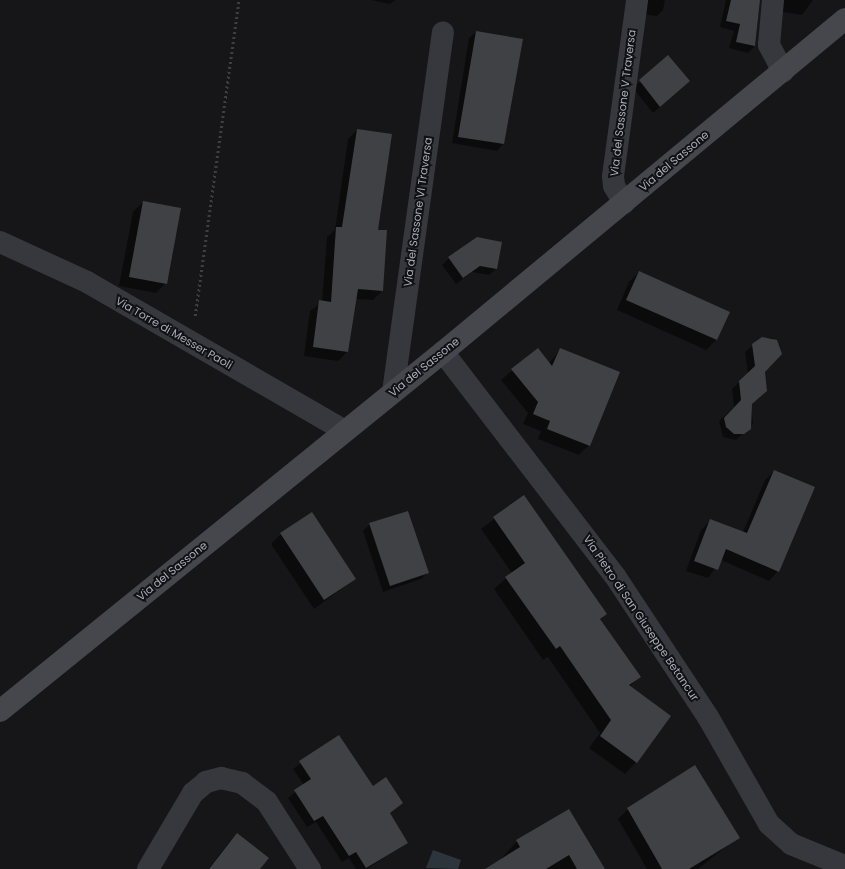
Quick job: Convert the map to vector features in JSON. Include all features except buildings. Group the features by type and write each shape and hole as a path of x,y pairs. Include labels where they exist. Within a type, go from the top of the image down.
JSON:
{"main road":[{"name":"Via del Sassone","path":"0,711 443,352 845,19"}],"street":[{"name":"Via del Sassone V Traversa","path":"624,203 614,186 613,176 637,0"},
{"path":"773,0 769,45 783,71"},
{"name":"Via del Sassone VI Traversa","path":"393,392 443,32"},
{"name":"Via Torre di Messer Paoli","path":"0,242 87,282 345,431"},
{"name":"Via Pietro di San Giuseppe Betancur","path":"443,352 615,576 708,717 769,824 791,844 845,866"},
{"path":"148,869 193,793 206,782 229,778 254,790 267,802 310,869"}],"path":[{"path":"191,343 239,0"}],"shaded area":[{"path":"433,850 461,860 458,869 426,868"}]}
